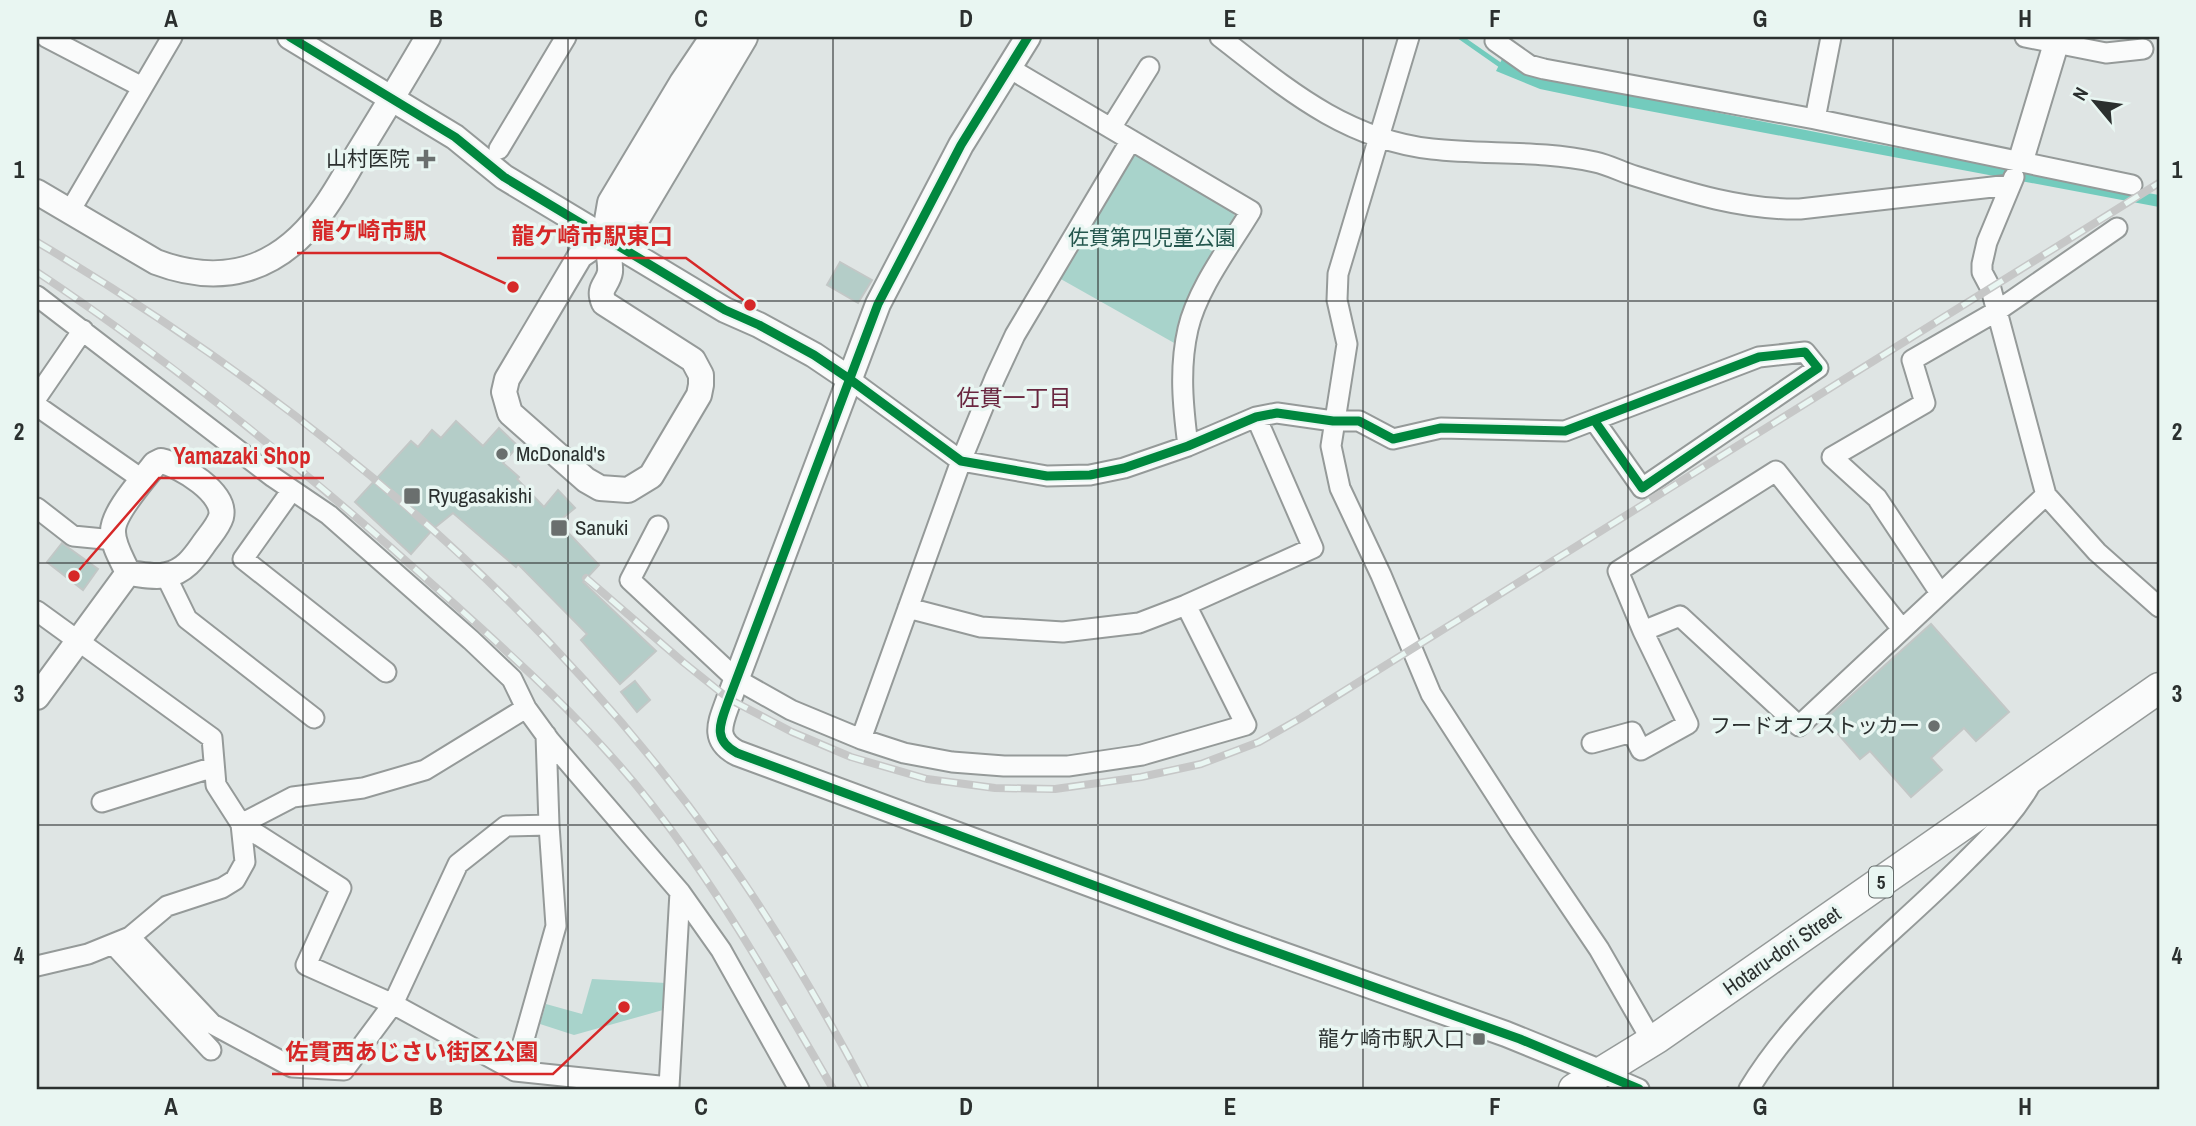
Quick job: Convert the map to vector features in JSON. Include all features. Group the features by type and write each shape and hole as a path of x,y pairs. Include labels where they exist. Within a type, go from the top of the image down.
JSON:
{"main road":[{"path":"606,237 612,203 715,37"},
{"path":"606,237 636,215 743,37"},
{"name":"Hotaru-dori Street","path":"1574,1089 1620,1083 1652,1041 2159,688"}],"street":[{"path":"46,37 142,88"},
{"path":"70,211 172,37"},
{"path":"290,37 456,137 504,177 725,310 814,355 961,461 1047,475 1090,475 1124,468 1188,446 1256,417 1277,413 1333,421 1359,421 1393,439 1441,428 1565,431 1759,356 1805,352 1818,368 1642,488 1594,420"},
{"path":"37,206 101,242 156,262 204,275 231,273 257,265 282,253 320,214 428,37"},
{"path":"499,149 566,37"},
{"path":"1028,37 961,145 878,304 736,680 720,730 721,741 737,754 1233,937 1506,1034 1620,1083"},
{"path":"1220,37 1306,102 1349,127 1381,138 1429,149 1562,157 1595,162 1688,192 1734,204 1774,209 1800,209 2010,185"},
{"path":"1409,37 1381,138 1338,274 1337,300 1347,344 1331,446 1340,488 1381,575 1431,694 1599,949 1652,1041"},
{"path":"1497,37 1495,41 1529,65 1544,69 1815,119 2132,185"},
{"path":"1815,119 1831,37"},
{"path":"2025,37 2057,40 2106,53 2143,49"},
{"path":"2057,40 2020,162 1987,242 1983,272 1991,289 2046,495 2097,552 2159,607"},
{"path":"1111,128 1149,67"},
{"path":"1009,68 1251,211 1201,294 1189,327 1182,390 1188,446"},
{"path":"861,738 961,461 1015,335 1131,140"},
{"path":"37,192 156,262"},
{"path":"1940,593 1877,498 1832,457 1925,403 1912,359 1997,311 2117,228"},
{"path":"606,237 610,274 602,288 604,303 693,360 701,376 699,396 651,476 628,490 600,488 586,480 510,413 504,392 507,379 580,256 606,237"},
{"path":"37,296 292,490 329,515 512,679 526,708 546,735 680,892 721,950 799,1089"},
{"path":"37,397 83,330"},
{"path":"37,406 143,480"},
{"path":"908,608 981,627 1063,632 1139,623 1313,548 1256,417"},
{"path":"161,461 175,464 199,480 220,506 220,520 192,561 183,568 166,576 128,573 114,540 112,530 115,518 155,464 161,461"},
{"path":"1592,743 1632,732 1641,750 1688,724 1643,631 1618,571 1776,471 1902,629"},
{"path":"292,490 243,559 386,672"},
{"path":"1643,631 1680,616 1799,726 2046,495"},
{"path":"37,508 73,536 114,540"},
{"path":"658,526 629,580 736,680 791,710 861,738 904,753 952,762 1004,766 1068,766 1142,755 1246,724 1186,605"},
{"path":"37,697 128,573"},
{"path":"166,576 187,619 314,718"},
{"path":"37,611 212,738 216,785 241,824 341,888 306,965 393,1004 526,1078 668,1088 680,892"},
{"path":"241,824 293,797 363,788 425,770 526,708"},
{"path":"526,1078 556,926 546,735"},
{"path":"102,802 214,767"},
{"path":"1749,1089 1793,1031 1837,983 1949,879 2007,820 2038,772"},
{"path":"37,966 88,954 122,941 167,906 222,888 235,880 245,862 241,824"},
{"path":"122,941 212,1024 292,1067 344,1070 393,1004 458,864 506,826 549,825"},
{"path":"122,941 211,1050"}],"green space":[{"name":"佐貫第四児童公園","path":"1135,154 1233,212 1236,220 1176,344 1059,278 1129,157"},
{"path":"592,979 666,983 663,1010 574,1035 540,1024 546,1004 582,1014"}],"shaded area":[{"path":"1502,59 1544,76 1614,92 1876,144 2159,195 2159,207 1540,89 1496,71"}],"building":[{"path":"840,262 872,280 858,303 827,285"},
{"path":"456,421 483,446 499,428 518,446 503,463 519,477 517,479 544,507 558,490 575,508 558,522 599,565 583,582 656,651 620,684 581,640 587,634 518,564 516,567 453,513 433,529 411,554 355,502 411,441 418,447 432,430 441,438"},
{"path":"62,543 98,569 83,590 47,562"},
{"path":"1931,624 2009,712 1976,741 1964,728 1931,758 1942,770 1911,797 1870,751 1860,759 1825,719"},
{"path":"635,681 650,700 637,712 621,692"}],"waterway":[{"path":"1460,37 1503,67"}],"railway":[{"path":"586,578 729,699 792,732 851,757 927,779 995,788 1055,789 1141,777 1201,764 1259,742 1301,718 2159,183"},
{"path":"37,242 229,367 321,436 409,509 494,587 574,669 649,756 719,847 797,965 866,1089"},
{"path":"37,272 191,382 289,461 385,542 573,715 649,801 700,870 833,1089"}],"cycle path":[{"path":"290,37 455,137 504,177 725,310 814,355 961,461 1047,476 1090,475 1124,468 1188,446 1256,417 1277,413 1333,421 1359,421 1393,439 1441,428 1565,431 1759,357 1805,352 1818,368 1642,488 1594,420"},
{"path":"1028,37 961,145 878,304 723,715 720,729 724,742 737,753 1233,937 1520,1039 1639,1089"}],"place":[{"name":"山村医院","path":"426,159"},
{"name":"龍ケ崎市駅","path":"513,287"},
{"name":"龍ケ崎市駅東口","path":"750,305"},
{"name":"McDonald's","path":"502,454"},
{"name":"Ryugasakishi","path":"412,496"},
{"name":"Sanuki","path":"559,528"},
{"name":"Yamazaki Shop","path":"74,576"},
{"name":"フードオフストッカー","path":"1934,726"},
{"name":"佐貫西あじさい街区公園","path":"624,1007"},
{"name":"龍ケ崎市駅入口","path":"1479,1039"}],"district":[{"name":"佐貫一丁目","path":"1014,398"}]}
